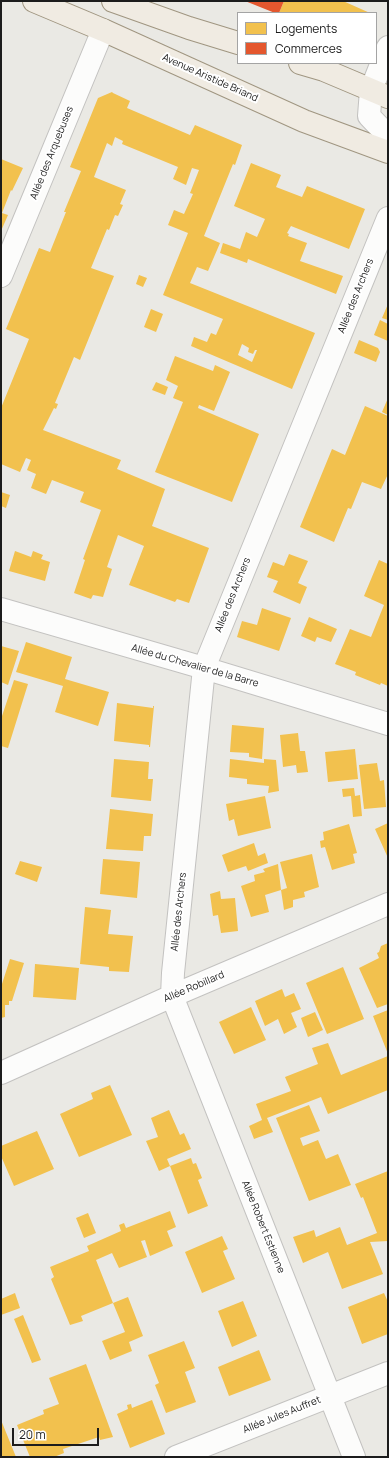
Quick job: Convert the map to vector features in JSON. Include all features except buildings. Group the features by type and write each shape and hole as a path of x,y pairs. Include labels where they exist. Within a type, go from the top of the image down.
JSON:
{"main road":[{"name":"Avenue Aristide Briand","path":"34,1 103,30 304,121 388,152"},
{"path":"113,1 189,28 237,43"},
{"path":"303,64 324,70 380,94"}],"street":[{"name":"Allée des Arquebuses","path":"1,276 103,30"},
{"path":"388,47 380,94 370,116 388,136"},
{"name":"Allée des Archers","path":"172,996 173,973 204,668 388,218"},
{"name":"Allée du Chevalier de la Barre","path":"1,609 204,668 388,724"},
{"name":"Allée Robillard","path":"1,1073 172,996 388,904"},
{"name":"Allée Robert Estienne","path":"172,996 354,1457"},
{"name":"Allée Jules Auffret","path":"176,1457 388,1373"}]}
